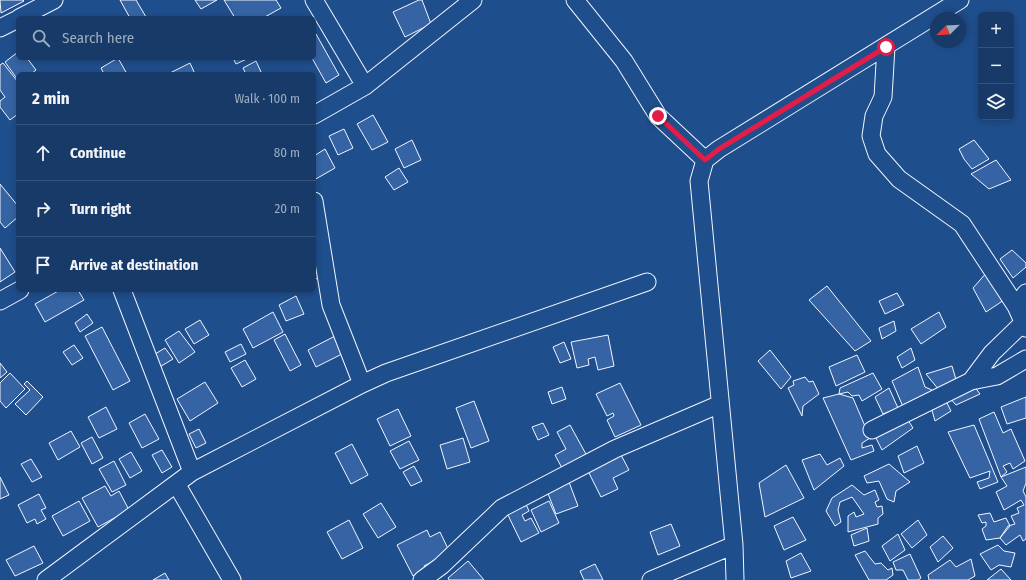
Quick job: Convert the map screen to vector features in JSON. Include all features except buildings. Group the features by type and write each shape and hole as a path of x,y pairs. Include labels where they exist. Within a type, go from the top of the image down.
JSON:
{"street":[{"path":"23,16 54,0"},
{"path":"314,0 366,86"},
{"path":"316,114 366,86 473,0"},
{"path":"575,0 624,60 658,116 705,160"},
{"path":"735,580 734,545 699,181 705,160 719,149 960,0"},
{"path":"0,28 16,20"},
{"path":"886,47 883,97 874,116 872,136 877,154 899,179 962,224 1021,300 1025,325 992,353 971,381"},
{"path":"316,213 331,305 362,384"},
{"path":"46,580 177,485 192,472 362,384 386,373 647,282"},
{"path":"0,301 16,292"},
{"path":"123,292 192,472"},
{"path":"872,430 971,381 997,376 1026,359"},
{"path":"422,580 441,566 502,508 615,448 720,404"},
{"path":"177,485 232,580"},
{"path":"651,580 734,545"}],"route":[{"path":"658,116 705,160 719,149 886,47"}]}
